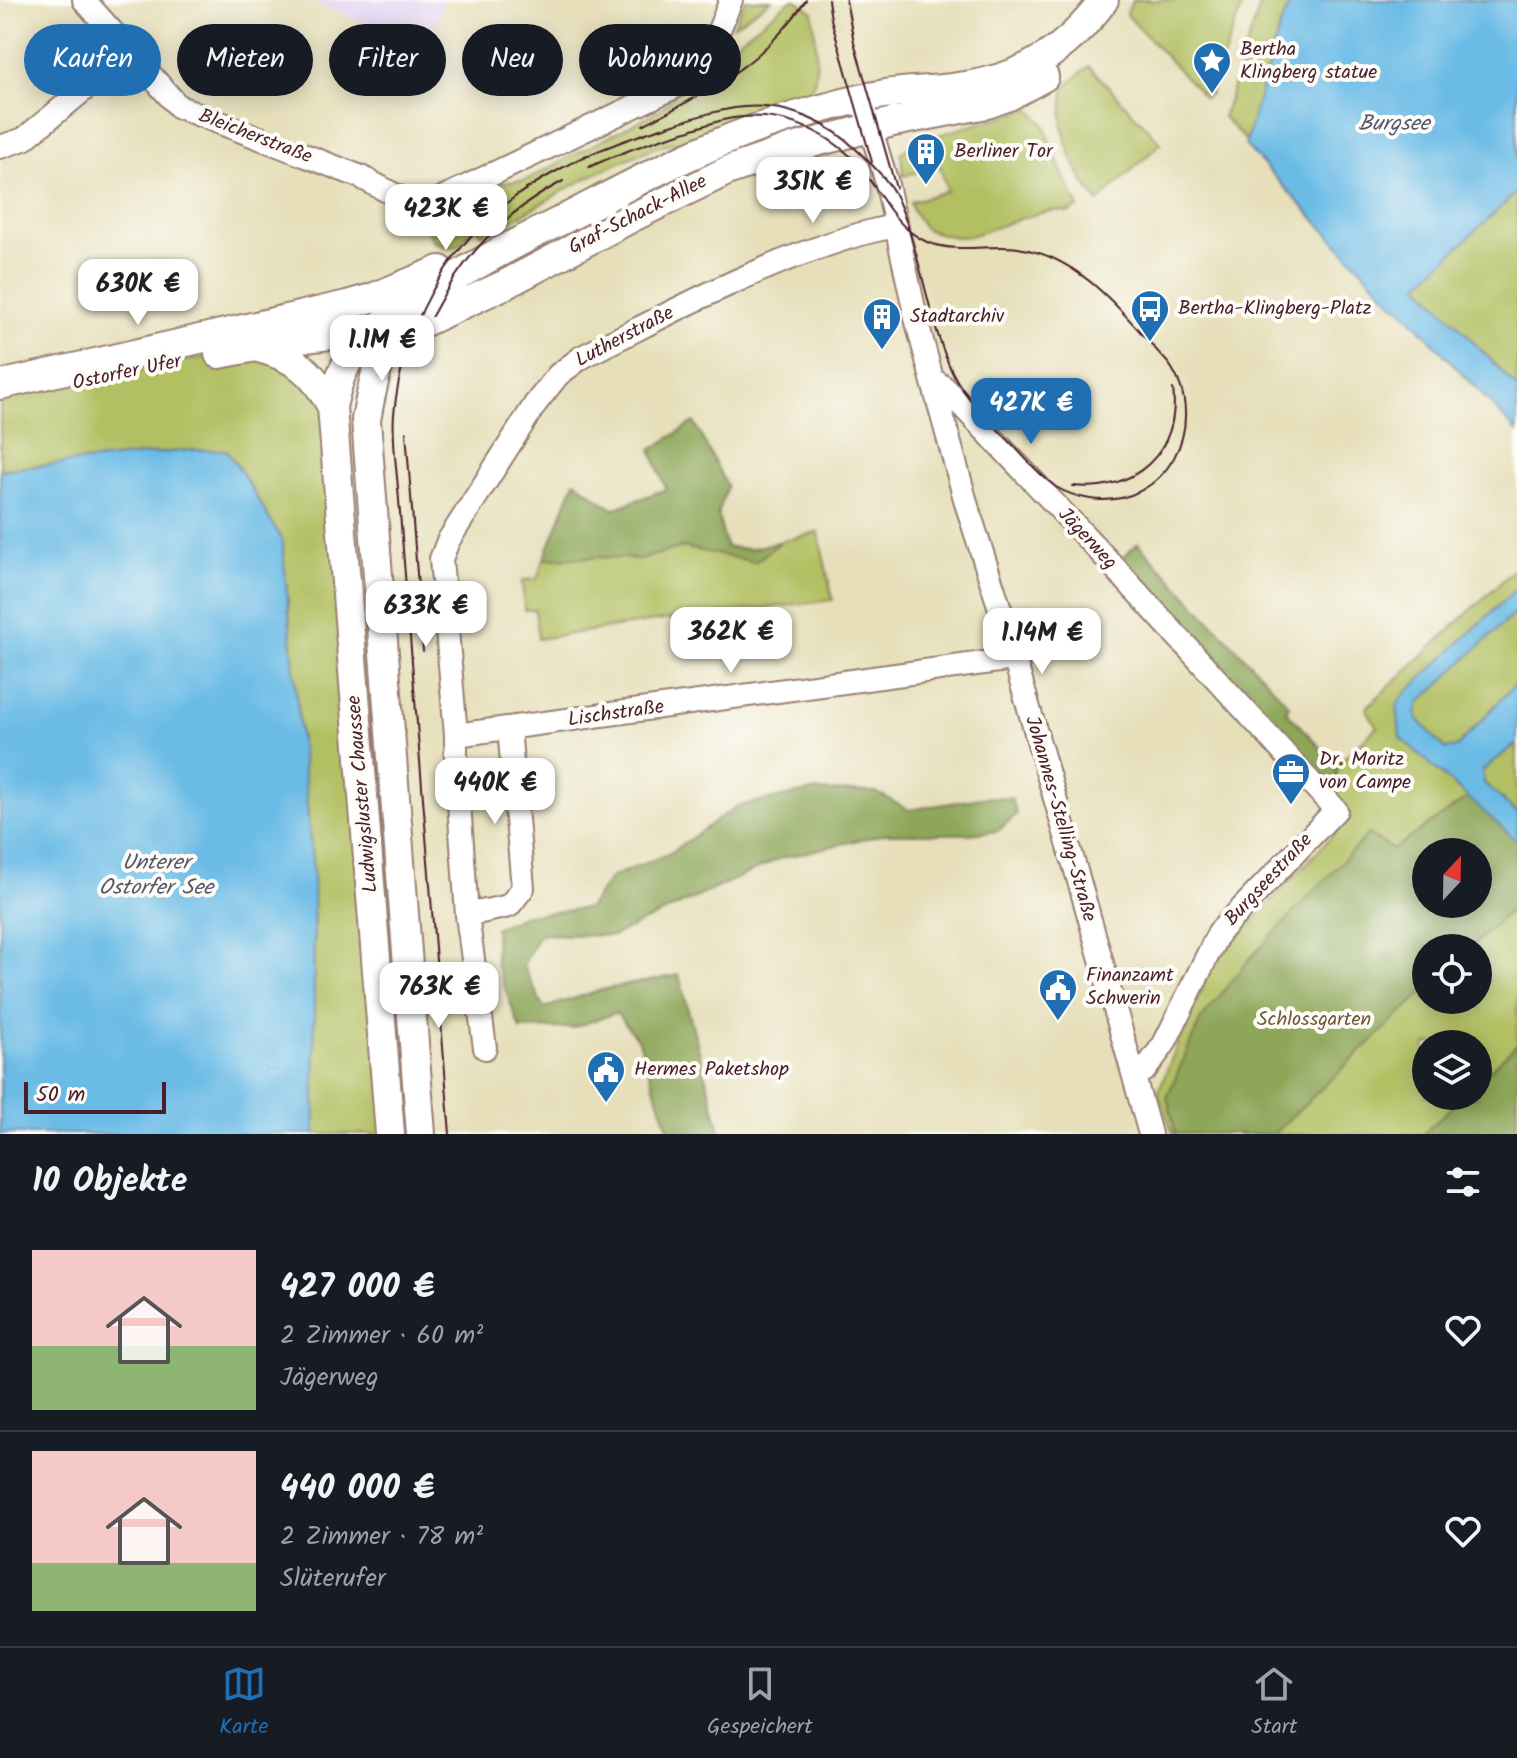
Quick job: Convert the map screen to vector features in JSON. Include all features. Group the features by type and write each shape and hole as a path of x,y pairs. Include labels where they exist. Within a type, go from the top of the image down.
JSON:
{"street":[{"name":"Bleicherstraße","path":"84,0 106,24"},
{"name":"Bleicherstraße","path":"161,86 179,107 361,177 406,201 415,211 683,83 699,68 711,50 731,0"},
{"name":"Graf-Schack-Allee","path":"395,329 454,278 514,244 715,144 782,120 886,93 983,84 1018,72 1049,56 1074,36 1104,0"},
{"name":"Graf-Schack-Allee","path":"332,407 338,382 360,345 506,284 727,171 793,148 893,122 987,104 1009,96 1036,83 1081,46 1098,26 1113,0"},
{"path":"0,147 24,139 76,96"},
{"name":"Johannes-Stelling-Straße","path":"862,99 897,226 916,318 967,506 1001,612 1150,1134"},
{"name":"Lutherstraße","path":"456,735 441,559 448,541 536,403 558,375 582,357 776,262 869,230 897,226"},
{"name":"Graf-Schack-Allee","path":"372,298 467,259 514,244"},
{"name":"Graf-Schack-Allee","path":"334,335 427,275"},
{"name":"Ludwigsluster Chaussee","path":"421,1134 366,420 374,377 395,329 427,275"},
{"name":"Ostorfer Ufer","path":"0,385 372,298"},
{"name":"Ostorfer Ufer","path":"288,319 318,326 334,335"},
{"name":"Ostorfer Ufer","path":"0,398 255,347 395,329"},
{"path":"334,335 343,347 366,420"},
{"path":"255,347 273,351 308,371 332,407"},
{"name":"Jägerweg","path":"932,379 945,388 1104,556 1336,810"},
{"name":"Ludwigsluster Chaussee","path":"332,407 390,1134"},
{"name":"Lischstraße","path":"456,735 1013,659"},
{"path":"467,915 509,906 523,888 509,728"},
{"path":"456,735 467,915 485,1048"},
{"name":"Burgseestraße","path":"1134,1075 1145,1070 1164,1044 1219,932 1336,810"}],"shaded area":[{"path":"306,0 445,0 435,24 367,24"}],"green space":[{"path":"745,0 771,0 736,24"},
{"path":"791,0 813,12 816,74 810,90 790,104 740,124 632,156 510,222 500,218 483,234 474,227 458,246 448,248 434,242 428,231 430,218 441,207 495,183 526,180 660,110 674,96 741,96 741,39"},
{"path":"1133,0 1244,0 1210,95 1205,98 1126,14"},
{"path":"1262,0 1292,0 1280,26 1246,141 1223,117"},
{"path":"1089,66 1161,143 1098,202 1072,157 1062,122 1064,88"},
{"path":"1030,108 1044,125 1063,176 1079,207 1068,213 1059,211 1032,215 963,237 925,229 910,202 947,191 940,166 903,176 901,152 948,132"},
{"path":"1517,192 1517,388 1418,284"},
{"path":"255,347 332,407 390,1134 315,1134 313,872 282,540 226,450 189,450 0,470 0,398"},
{"path":"694,422 727,486 718,514 726,547 749,549 782,541 755,562 683,547 641,559 544,559 575,481 613,509 666,489 651,450"},
{"path":"818,532 833,600 648,622 538,639 535,610 524,610 522,580 537,579 544,559 641,559 683,547 755,562 782,541"},
{"path":"1138,543 1289,705 1286,711 1337,765 1336,810 1114,567"},
{"name":"Schlossgarten","path":"1517,567 1517,1134 1173,1134 1158,1093 1212,965 1344,823 1336,810 1337,765 1377,727 1366,708"},
{"path":"812,791 876,792 909,810 987,797 1011,798 1017,814 998,831 885,834 781,858 613,936 539,934 523,966 544,1008 601,990 679,975 721,1134 670,1134 639,1041 616,1013 572,1028 520,1029 496,964 495,928 525,915 588,908 611,877 670,853 737,806"},
{"path":"1469,797 1517,840 1517,904 1485,934 1412,934 1412,1003 1273,1134 1176,1134 1167,1097 1200,1021 1246,963 1368,834 1393,849"},
{"path":"1517,1044 1517,1134 1423,1134 1448,1110 1492,1110 1492,1068"}],"water":[{"name":"Burgsee","path":"1292,0 1517,0 1517,192 1419,284 1517,388 1517,432 1245,145 1280,26"},
{"name":"Unterer Ostorfer See","path":"189,450 226,450 282,540 313,872 315,1134 0,1134 0,470"},
{"path":"1517,588 1517,611 1420,702 1416,713 1445,749 1457,747 1517,682 1517,743 1482,771 1484,783 1517,813 1517,841 1400,737 1397,705"}],"tram line":[{"path":"643,125 712,88 753,59 790,22 806,0"},
{"path":"828,0 872,162"},
{"path":"846,0 854,42 896,188"},
{"path":"577,160 649,132 735,108 775,108 821,124 847,141 891,188 907,223 913,243 941,345 955,377 977,408 1039,473 1056,487 1073,494 1090,499 1117,499 1140,491 1159,477 1174,458 1182,436 1185,412 1181,387 1169,364 1102,292 1063,263 1042,254 1018,248 961,248 927,242 915,235 904,226 895,216 855,161 815,131 767,117 733,118 657,140 589,167"},
{"path":"450,1134 394,451 394,414 406,352 430,294 447,267 466,242 512,199 587,155"},
{"path":"432,316 457,274 487,238 522,207 563,181"},
{"path":"1073,486 1115,483 1149,464 1169,432 1174,412 1173,389"},
{"path":"406,432 423,651"}],"place":[{"name":"Bertha Klingberg statue","path":"1212,95"},
{"name":"Berliner Tor","path":"926,186"},
{"name":"Bertha-Klingberg-Platz","path":"1150,343"},
{"name":"Stadtarchiv","path":"882,351"},
{"name":"Dr. Moritz von Campe","path":"1291,806"},
{"name":"Finanzamt Schwerin","path":"1058,1022"},
{"name":"Hermes Paketshop","path":"606,1104"}]}
